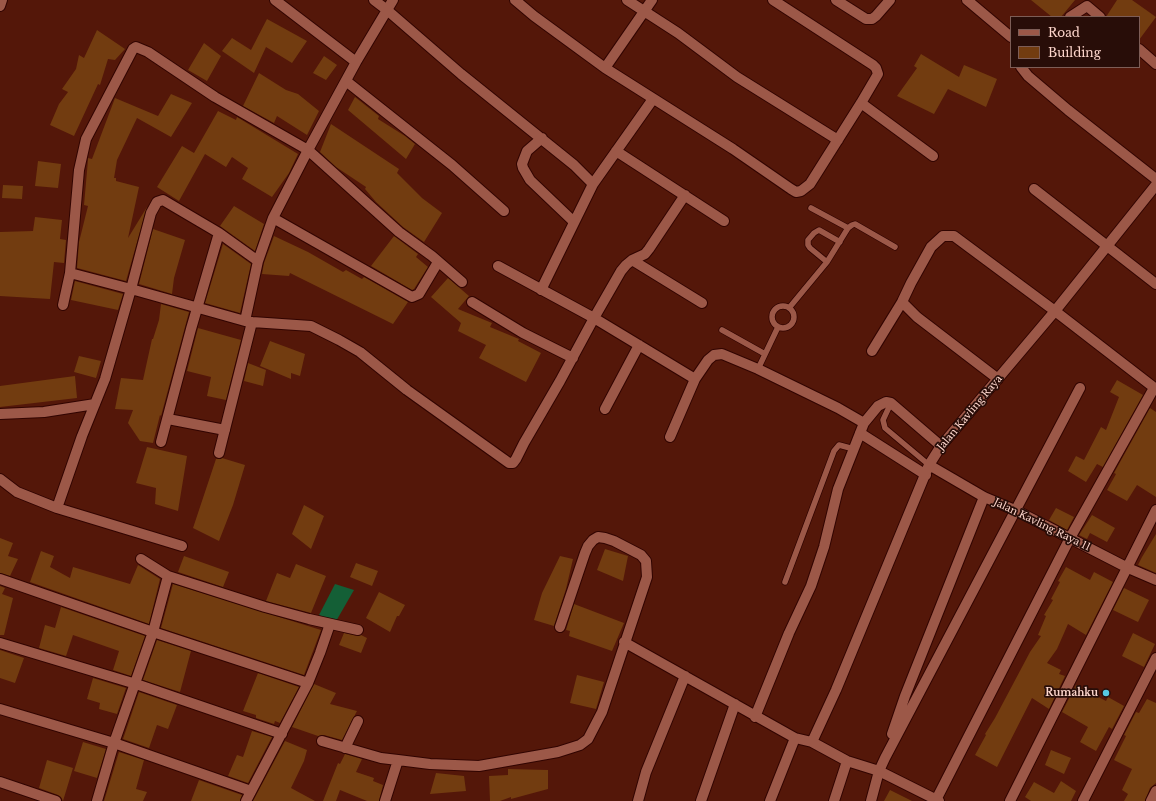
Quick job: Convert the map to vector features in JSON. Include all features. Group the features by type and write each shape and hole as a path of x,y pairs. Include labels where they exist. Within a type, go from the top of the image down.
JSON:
{"street":[{"path":"0,6 2,0"},
{"path":"275,0 356,62"},
{"path":"374,0 461,74 574,164 593,184"},
{"path":"219,453 249,321 258,261 273,218 356,62 394,0"},
{"path":"515,0 534,16 605,68 733,149 796,192 801,192 810,184 878,74 876,68 774,0"},
{"path":"627,0 644,10 737,77 838,140"},
{"path":"605,68 652,0"},
{"path":"836,0 866,19 872,19 890,0"},
{"path":"967,0 1010,36"},
{"path":"1072,16 1087,6 1099,16"},
{"path":"63,305 70,273 79,170 86,139 133,49 136,47 148,52 215,97 308,150 399,232 462,282"},
{"path":"1140,50 1156,64"},
{"path":"1022,68 1028,76 1068,110 1156,179"},
{"path":"346,81 452,165 504,211"},
{"path":"541,290 593,184 653,99"},
{"path":"861,103 933,156"},
{"path":"542,138 527,151 522,164 523,168 530,180 574,222"},
{"path":"616,151 724,221"},
{"name":"Jalan Kavling Raya","path":"812,742 836,690 927,470 941,446 1055,311 1156,185"},
{"path":"1034,189 1156,284"},
{"path":"70,273 249,321 311,326 360,352 407,390 509,463 513,463 594,318 626,265 632,260 645,254 685,195"},
{"path":"57,508 82,436 105,379 132,289 151,213 158,202 163,200 219,233 258,261"},
{"path":"273,218 412,297 419,294 438,262"},
{"path":"161,442 197,307 219,233"},
{"path":"624,642 795,738 812,742 847,761 878,771 938,800 1070,538 1155,388 954,236 943,236 931,246 902,302 872,351"},
{"path":"632,260 702,303"},
{"path":"498,266 594,318 695,379"},
{"path":"472,302 523,333 573,358"},
{"path":"902,302 917,317 998,379"},
{"path":"605,409 639,345"},
{"path":"670,437 695,379 708,360 714,355 722,354 758,369 838,408 864,423"},
{"path":"871,801 878,771 1080,388"},
{"path":"756,717 811,586 824,547 838,489 864,423 878,406 886,402 891,403 941,446"},
{"path":"0,414 44,412 95,404"},
{"path":"168,419 225,430"},
{"name":"Jalan Kavling Raya 11","path":"860,433 927,470 984,498 1016,510 1128,568 1156,580"},
{"path":"0,479 17,492 57,508 182,546"},
{"path":"890,748 891,738 905,696 984,498"},
{"path":"1010,801 1156,510"},
{"path":"322,741 381,758 430,764 479,766 558,752 580,745 588,739 602,712 624,642 637,610 646,577 646,561 641,555 614,541 598,537 592,540 588,546 560,627"},
{"path":"142,559 168,576 265,607 358,630"},
{"path":"97,801 114,743 154,632 168,576"},
{"path":"0,579 308,683"},
{"path":"246,801 308,683 330,624"},
{"path":"0,643 136,684 282,734"},
{"path":"1083,801 1156,658"},
{"path":"638,801 646,772 685,676"},
{"path":"905,696 915,701"},
{"path":"701,801 735,704"},
{"path":"0,709 114,743 251,791"},
{"path":"345,748 358,721"},
{"path":"770,801 795,738"},
{"path":"385,801 398,760"},
{"path":"834,801 847,761"},
{"path":"0,782 56,801"},
{"path":"1151,801 1156,791"}],"lane":[{"path":"811,208 848,228"},
{"path":"789,308 827,262 848,228 852,225 855,224 895,247"},
{"path":"827,262 810,248 808,245 808,240 819,230 840,242"},
{"path":"780,307 789,308 794,314 793,322 786,328 778,327 773,320 774,312 780,307"},
{"path":"758,369 778,327"},
{"path":"722,330 765,354"},
{"path":"891,403 883,420 885,428 927,470"},
{"path":"785,582 834,451 839,445 854,448"}],"green space":[{"path":"335,584 354,590 335,623 319,615"}],"building":[{"path":"1031,0 1075,0 1062,16 1051,16"},
{"path":"1117,0 1132,0 1156,17 1140,39 1140,16 1107,16"},
{"path":"267,19 307,41 292,63 266,47 254,73 222,51 232,38 251,50"},
{"path":"97,30 125,49 115,60 108,59 100,85 98,84 74,136 50,125 59,104 68,92 62,89 76,69 79,55 84,58"},
{"path":"204,43 221,56 207,81 188,70"},
{"path":"921,54 959,77 964,65 997,79 986,107 948,89 934,114 897,96 917,68 914,66"},
{"path":"324,56 337,65 326,80 313,73"},
{"path":"259,73 286,90 298,94 319,111 307,135 277,116 274,123 243,106"},
{"path":"171,94 192,103 171,137 137,118 117,160 114,178 116,178 116,181 139,187 128,238 147,207 126,281 77,268 79,242 88,206 84,205 88,158 92,159 115,98 158,116"},
{"path":"355,97 379,116 378,119 415,144 406,159 348,110"},
{"path":"218,111 236,120 237,117 298,154 289,173 272,197 242,179 248,168 232,157 226,167 205,154 179,201 157,187 182,146 194,153"},
{"path":"331,124 399,169 397,173 422,198 442,213 424,242 403,227 376,202 365,189 366,187 336,167 320,152"},
{"path":"38,161 61,164 58,188 35,186"},
{"path":"3,185 23,186 22,199 2,198"},
{"path":"234,206 264,224 255,251 220,226"},
{"path":"35,217 62,220 60,239 66,240 64,263 54,262 50,299 0,296 0,232 33,231"},
{"path":"153,229 185,240 174,278 172,294 139,284"},
{"path":"274,236 308,252 343,272 346,270 362,279 364,277 408,302 393,324 290,273 289,276 262,274 264,263"},
{"path":"394,236 418,254 416,257 428,267 412,290 371,266"},
{"path":"223,244 251,264 240,313 205,303"},
{"path":"448,278 469,296 458,309 492,323 490,327 519,339 518,341 541,353 526,382 479,358 486,345 458,331 461,323 431,297"},
{"path":"75,281 123,294 118,310 71,300"},
{"path":"161,304 189,312 153,443 140,441 128,423 133,410 115,409 121,378 143,380 152,339 159,320"},
{"path":"198,328 241,340 226,400 207,396 211,377 187,371"},
{"path":"270,341 305,354 300,376 291,373 291,379 260,366"},
{"path":"79,356 101,361 96,378 74,372"},
{"path":"248,363 266,370 263,386 244,381"},
{"path":"75,376 77,398 0,407 0,386"},
{"path":"1117,380 1143,395 1103,467 1097,464 1086,482 1068,471 1076,456 1084,460 1101,427 1106,430 1119,397 1110,392"},
{"path":"1150,408 1156,412 1156,497 1137,485 1127,501 1107,490 1116,474 1114,473"},
{"path":"147,447 187,456 178,511 155,504 156,488 136,483"},
{"path":"222,458 245,465 233,505 219,541 193,528 216,459"},
{"path":"304,505 324,516 311,549 292,534"},
{"path":"1056,508 1074,517 1067,530 1049,520"},
{"path":"1092,515 1115,528 1107,542 1090,533 1087,539 1079,535"},
{"path":"1156,534 1156,573 1138,565"},
{"path":"0,538 13,543 8,556 18,559 10,576 0,573"},
{"path":"605,549 628,556 623,581 597,570"},
{"path":"41,551 54,556 50,567 70,578 73,567 130,584 138,565 160,579 149,624 30,582"},
{"path":"184,556 229,572 223,587 178,572"},
{"path":"560,556 573,559 566,589 554,626 534,620 542,593"},
{"path":"356,563 378,571 372,586 350,577"},
{"path":"296,564 326,576 311,613 266,601 277,573 290,578"},
{"path":"1066,567 1090,580 1094,572 1113,582 1086,635 1068,624 1057,649 1047,663 1061,670 1059,674 1065,676 1049,709 1032,698 997,767 975,755 1030,652 1041,636 1038,635 1046,616 1044,615 1053,600 1051,599 1060,582 1058,581"},
{"path":"173,584 321,630 304,675 161,628"},
{"path":"0,586 5,588 2,594 13,598 4,635 0,635"},
{"path":"1124,588 1149,600 1138,622 1113,610"},
{"path":"379,592 405,605 399,616 397,616 390,632 366,618"},
{"path":"574,604 624,623 612,651 569,636 570,631 566,630"},
{"path":"61,607 145,636 131,676 113,670 119,651 73,635 66,656 39,648 45,625 55,628"},
{"path":"344,633 357,636 361,635 367,638 361,653 339,645"},
{"path":"1133,633 1155,644 1144,667 1122,656"},
{"path":"157,640 191,651 180,692 143,680"},
{"path":"0,650 24,658 15,683 0,678"},
{"path":"258,673 299,687 280,723 275,721 274,724 256,718 256,715 243,711"},
{"path":"577,675 604,682 596,709 570,703"},
{"path":"93,678 126,688 117,714 99,709 100,703 87,699"},
{"path":"314,684 336,693 330,704 357,711 342,740 324,735 318,736 292,727"},
{"path":"1076,685 1106,701 1108,697 1124,706 1112,729 1109,727 1096,751 1080,742 1088,727 1062,712"},
{"path":"139,692 177,705 168,729 157,725 149,748 123,739"},
{"path":"1147,699 1156,703 1156,783 1150,788 1145,801 1124,801 1128,794 1122,790 1132,769 1114,760 1126,736 1124,735 1136,712 1139,713"},
{"path":"252,731 272,737 248,783 228,776 237,755 243,757"},
{"path":"285,741 307,750 304,761 291,788 315,801 253,801"},
{"path":"83,742 106,749 97,778 74,771"},
{"path":"1051,750 1071,758 1064,774 1045,765"},
{"path":"119,752 144,760 136,789 147,792 143,801 104,801"},
{"path":"345,754 362,759 356,772 374,778 373,781 383,785 379,801 367,801 340,790 336,801 323,801 338,763 340,764"},
{"path":"47,760 73,768 63,801 58,795 39,788"},
{"path":"508,769 548,770 548,789 511,799 511,797 500,801 490,801 489,776 508,775"},
{"path":"436,773 464,776 466,791 430,794"},
{"path":"199,780 242,795 240,801 191,801"},
{"path":"1061,781 1076,791 1071,801 1031,801 1025,797 1034,782 1054,793"},
{"path":"890,790 912,801 884,801"}],"place":[{"name":"Rumahku","path":"1106,693"}]}
